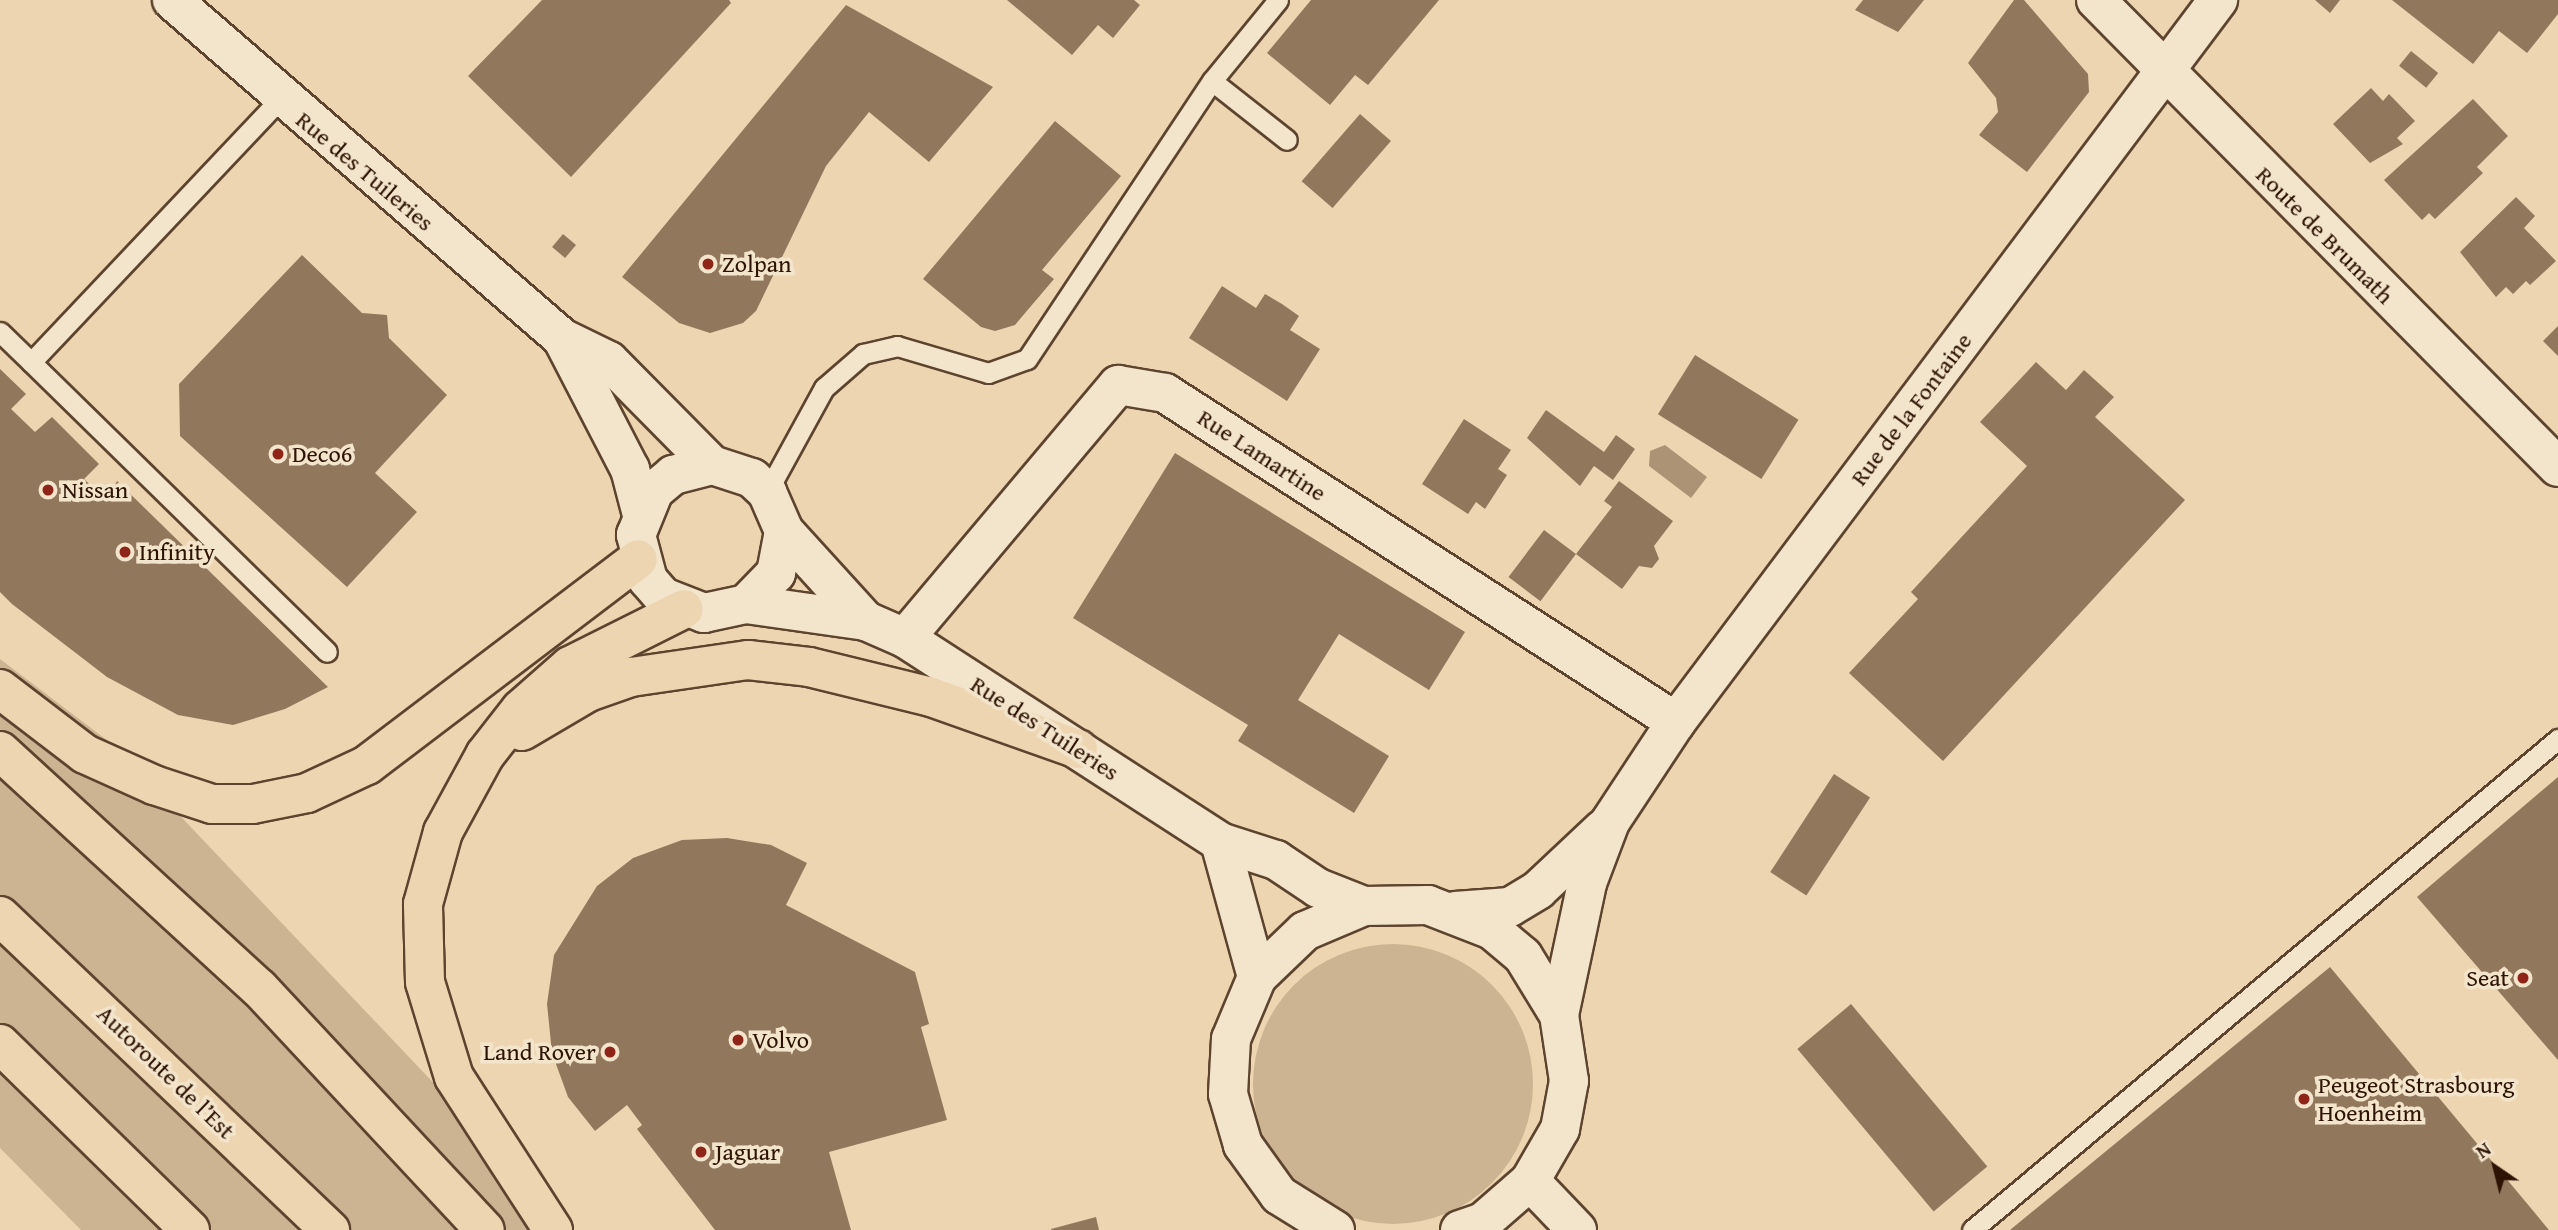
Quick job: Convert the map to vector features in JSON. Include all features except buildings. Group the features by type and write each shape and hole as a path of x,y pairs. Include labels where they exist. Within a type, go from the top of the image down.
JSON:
{"highway":[{"path":"0,690 85,754 154,785 212,804 280,798 367,765 416,733 638,559"},
{"path":"553,1230 454,1077 425,982 423,904 443,832 485,755 521,709 570,666 684,609"},
{"path":"485,755 599,688 689,665 748,660 808,667 931,697 1077,749"},
{"path":"0,751 258,988 485,1230"},
{"name":"Autoroute de l’Est","path":"0,916 330,1230"},
{"path":"0,1044 190,1230"}],"street":[{"name":"Rue des Tuileries","path":"172,0 280,99 562,338 608,361 712,465 752,478 767,492 784,531 866,621"},
{"name":"Route de Brumath","path":"2096,0 2166,69 2223,134 2558,467"},
{"name":"Rue de la Fontaine","path":"1460,1230 1483,1222 1530,1181 1560,1129 1569,1081 1559,1015 1587,883 1610,822 1676,722 2218,0"},
{"name":"Rue des Tuileries","path":"562,338 630,469 641,511 638,559"},
{"name":"Rue Lamartine","path":"905,638 1118,385 1165,393 1676,722"},
{"path":"641,511 673,475 712,465"},
{"path":"746,604 776,573 784,531"},
{"path":"638,559 648,580 684,609"},
{"name":"Rue des Tuileries","path":"684,609 726,612 746,604 866,621 905,638 1220,842 1276,860 1318,888 1364,906"},
{"name":"Rue de la Fontaine","path":"1446,912 1510,907 1538,890 1610,822"},
{"path":"1220,842 1256,977"},
{"name":"Rue de la Fontaine","path":"1335,1230 1270,1183 1243,1145 1228,1094 1231,1039 1256,977 1305,931 1364,906 1428,905 1492,930 1523,956 1559,1015"},
{"path":"1530,1181 1577,1230"},
{"name":"Rue de la Fontaine","path":"1270,1183 1275,1230"}],"lane":[{"path":"767,492 824,388 863,354 897,346 988,373 1027,359 1212,81 1278,0"},
{"path":"1212,81 1287,140"},
{"path":"31,362 280,99"},
{"path":"0,332 327,652"},
{"path":"1972,1230 2558,739"}],"shaded area":[{"path":"1665,445 1707,477 1691,498 1649,466 1650,451"},
{"path":"0,659 112,744 573,1230 81,1230 0,1148"},
{"path":"1393,944 1420,947 1447,955 1471,968 1492,985 1517,1018 1522,1030 1530,1057 1533,1084 1530,1111 1522,1138 1509,1162 1492,1183 1459,1208 1447,1213 1420,1221 1393,1224 1366,1221 1339,1213 1315,1200 1294,1183 1269,1150 1264,1138 1256,1111 1253,1084 1256,1057 1264,1030 1277,1006 1294,985 1327,960 1339,955 1366,947"}],"place":[{"name":"Zolpan","path":"708,264"},
{"name":"Deco6","path":"278,454"},
{"name":"Nissan","path":"48,490"},
{"name":"Infinity","path":"125,552"},
{"name":"Seat","path":"2523,978"},
{"name":"Volvo","path":"738,1040"},
{"name":"Land Rover","path":"610,1052"},
{"name":"Peugeot Strasbourg Hoenheim","path":"2304,1099"},
{"name":"Jaguar","path":"701,1152"}]}
